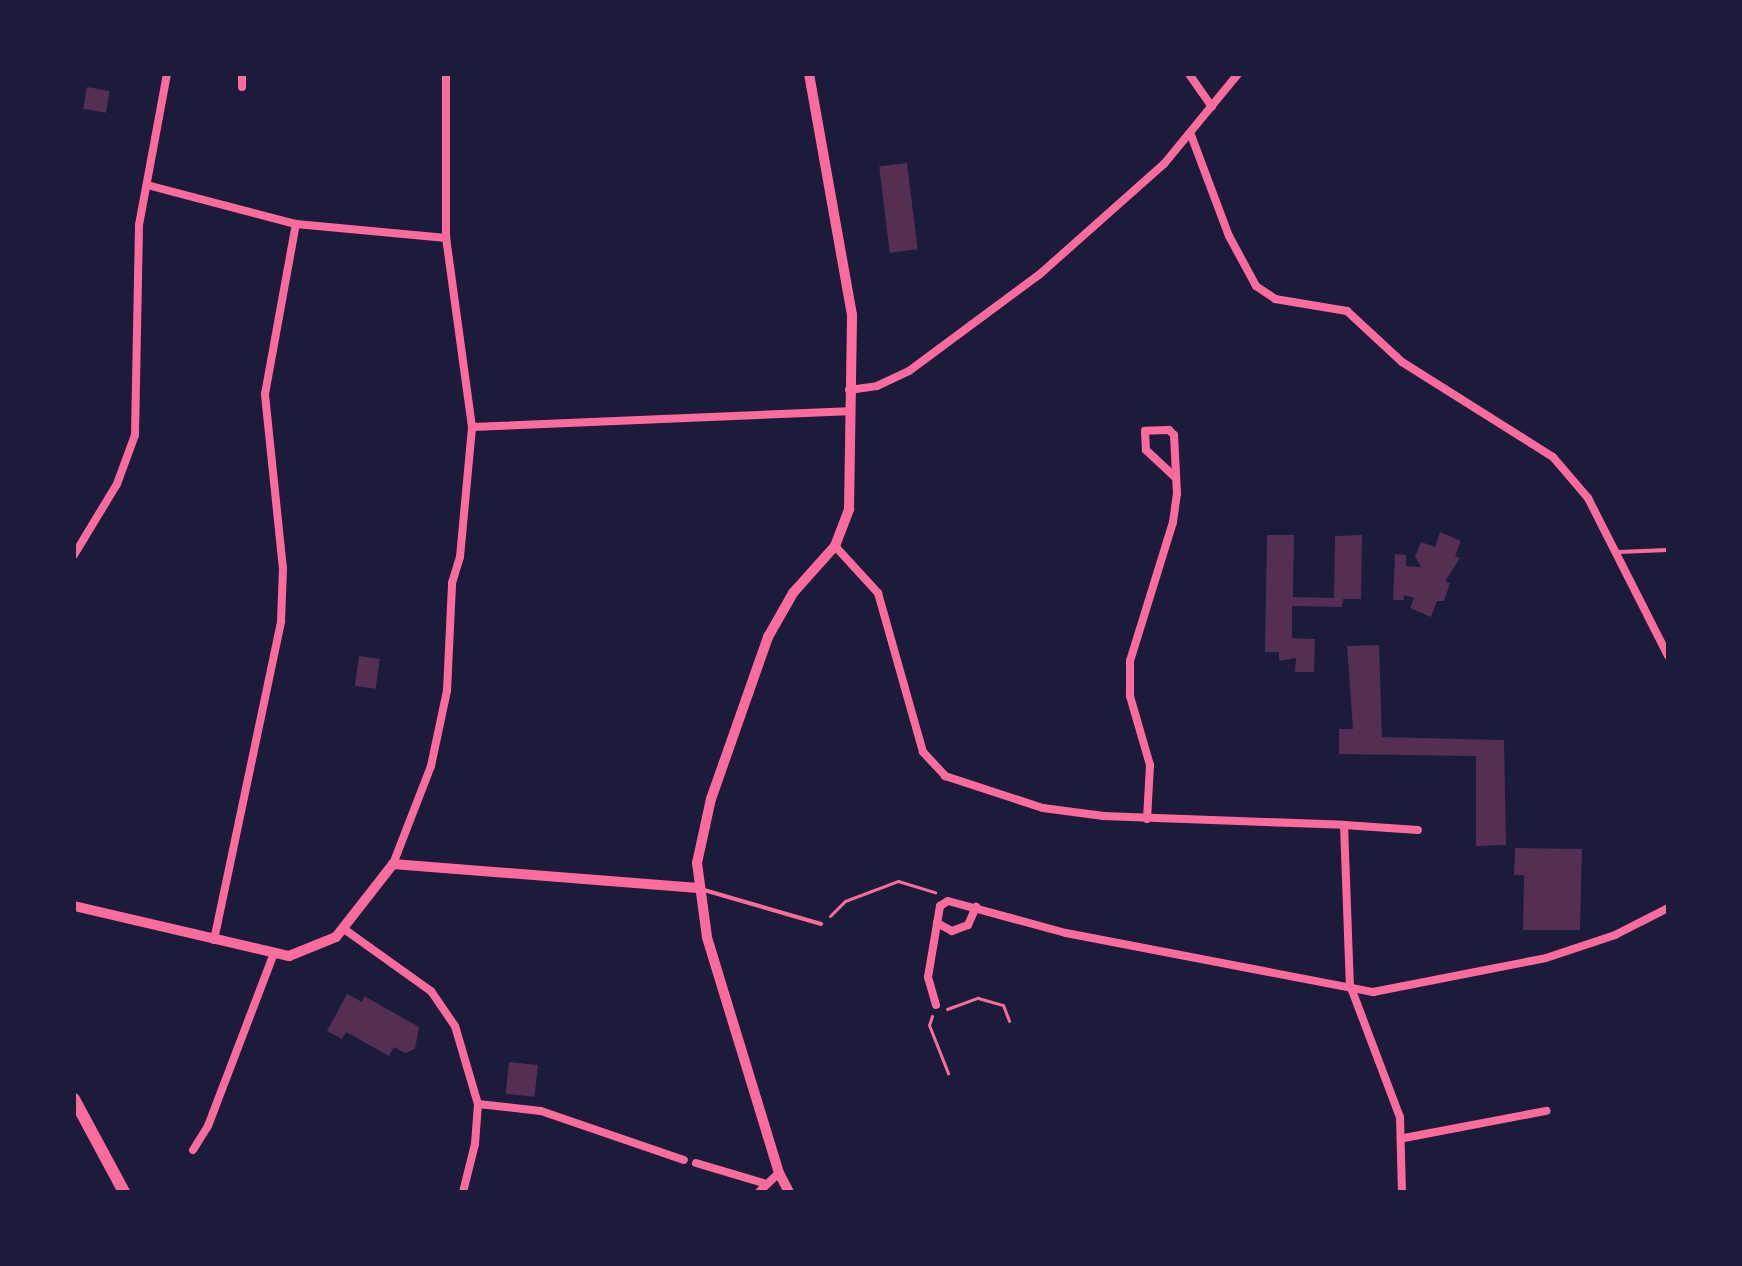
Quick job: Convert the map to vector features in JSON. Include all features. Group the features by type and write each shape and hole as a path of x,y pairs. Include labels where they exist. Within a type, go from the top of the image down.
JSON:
{"main road":[{"path":"74,1099 124,1192"}],"street":[{"path":"74,555 109,499 135,435 138,261 147,185 167,74"},
{"path":"242,74 242,87"},
{"path":"74,906 273,956 312,951 344,929 393,864 431,766 447,691 452,583 460,557 472,427 446,238 446,74"},
{"path":"789,1192 779,1173 707,937 698,888 702,828 768,637 793,593 835,546 846,526 851,492 848,411 852,315 809,74"},
{"path":"1189,74 1212,107"},
{"path":"849,390 877,386 909,371 1040,274 1191,135 1238,74"},
{"path":"1191,135 1229,236 1256,286 1275,299 1347,311 1402,362 1533,441 1576,479 1668,656"},
{"path":"147,185 296,224 446,238"},
{"path":"214,940 281,621 283,569 265,394 296,224"},
{"path":"472,427 848,411"},
{"path":"1147,819 1150,765 1132,704 1130,661 1173,522 1176,478 1173,432 1145,431 1146,450 1176,478"},
{"path":"835,546 878,593 910,711 932,766 945,776 1043,808 1147,819 1418,830"},
{"path":"1344,825 1350,985 1395,1099 1404,1138 1402,1192"},
{"path":"393,864 698,888"},
{"path":"936,1005 928,977 940,906 948,901 1066,933 1350,985 1373,992 1546,958 1615,935 1668,908"},
{"path":"937,923 952,931 968,925 976,907"},
{"path":"344,929 402,966 443,1004 460,1038 478,1104 463,1192"},
{"path":"193,1150 208,1126 273,956"},
{"path":"478,1104 541,1111 684,1160"},
{"path":"1404,1138 1546,1111"},
{"path":"696,1163 761,1188 779,1173"}],"lane":[{"path":"1616,553 1668,550"},
{"path":"698,888 821,924"}],"path":[{"path":"821,924 845,901 898,881 948,901"},
{"path":"948,1073 929,1025 936,1005 947,1009 978,998 1003,1005 1009,1021"}],"building":[{"path":"87,87 110,91 106,113 83,109"},
{"path":"907,163 918,249 890,253 879,166"},
{"path":"1440,532 1461,541 1455,556 1460,558 1445,581 1450,583 1444,601 1437,601 1431,617 1410,608 1414,598 1404,595 1404,600 1393,600 1395,554 1406,555 1406,566 1421,567 1415,557 1421,542 1435,547"},
{"path":"1267,535 1294,535 1293,597 1334,598 1335,536 1362,535 1361,599 1343,599 1342,607 1292,606 1292,638 1315,639 1314,672 1295,672 1296,658 1279,661 1279,652 1265,652"},
{"path":"1379,645 1382,737 1504,740 1506,845 1476,846 1476,756 1339,754 1339,729 1353,729 1347,646"},
{"path":"359,656 380,659 376,689 355,686"},
{"path":"1515,848 1582,849 1580,930 1523,930 1524,875 1514,875"},
{"path":"347,994 362,1002 364,996 419,1027 415,1049 405,1053 394,1047 389,1056 346,1032 342,1039 327,1031"},
{"path":"509,1062 538,1065 534,1097 506,1094"}]}
